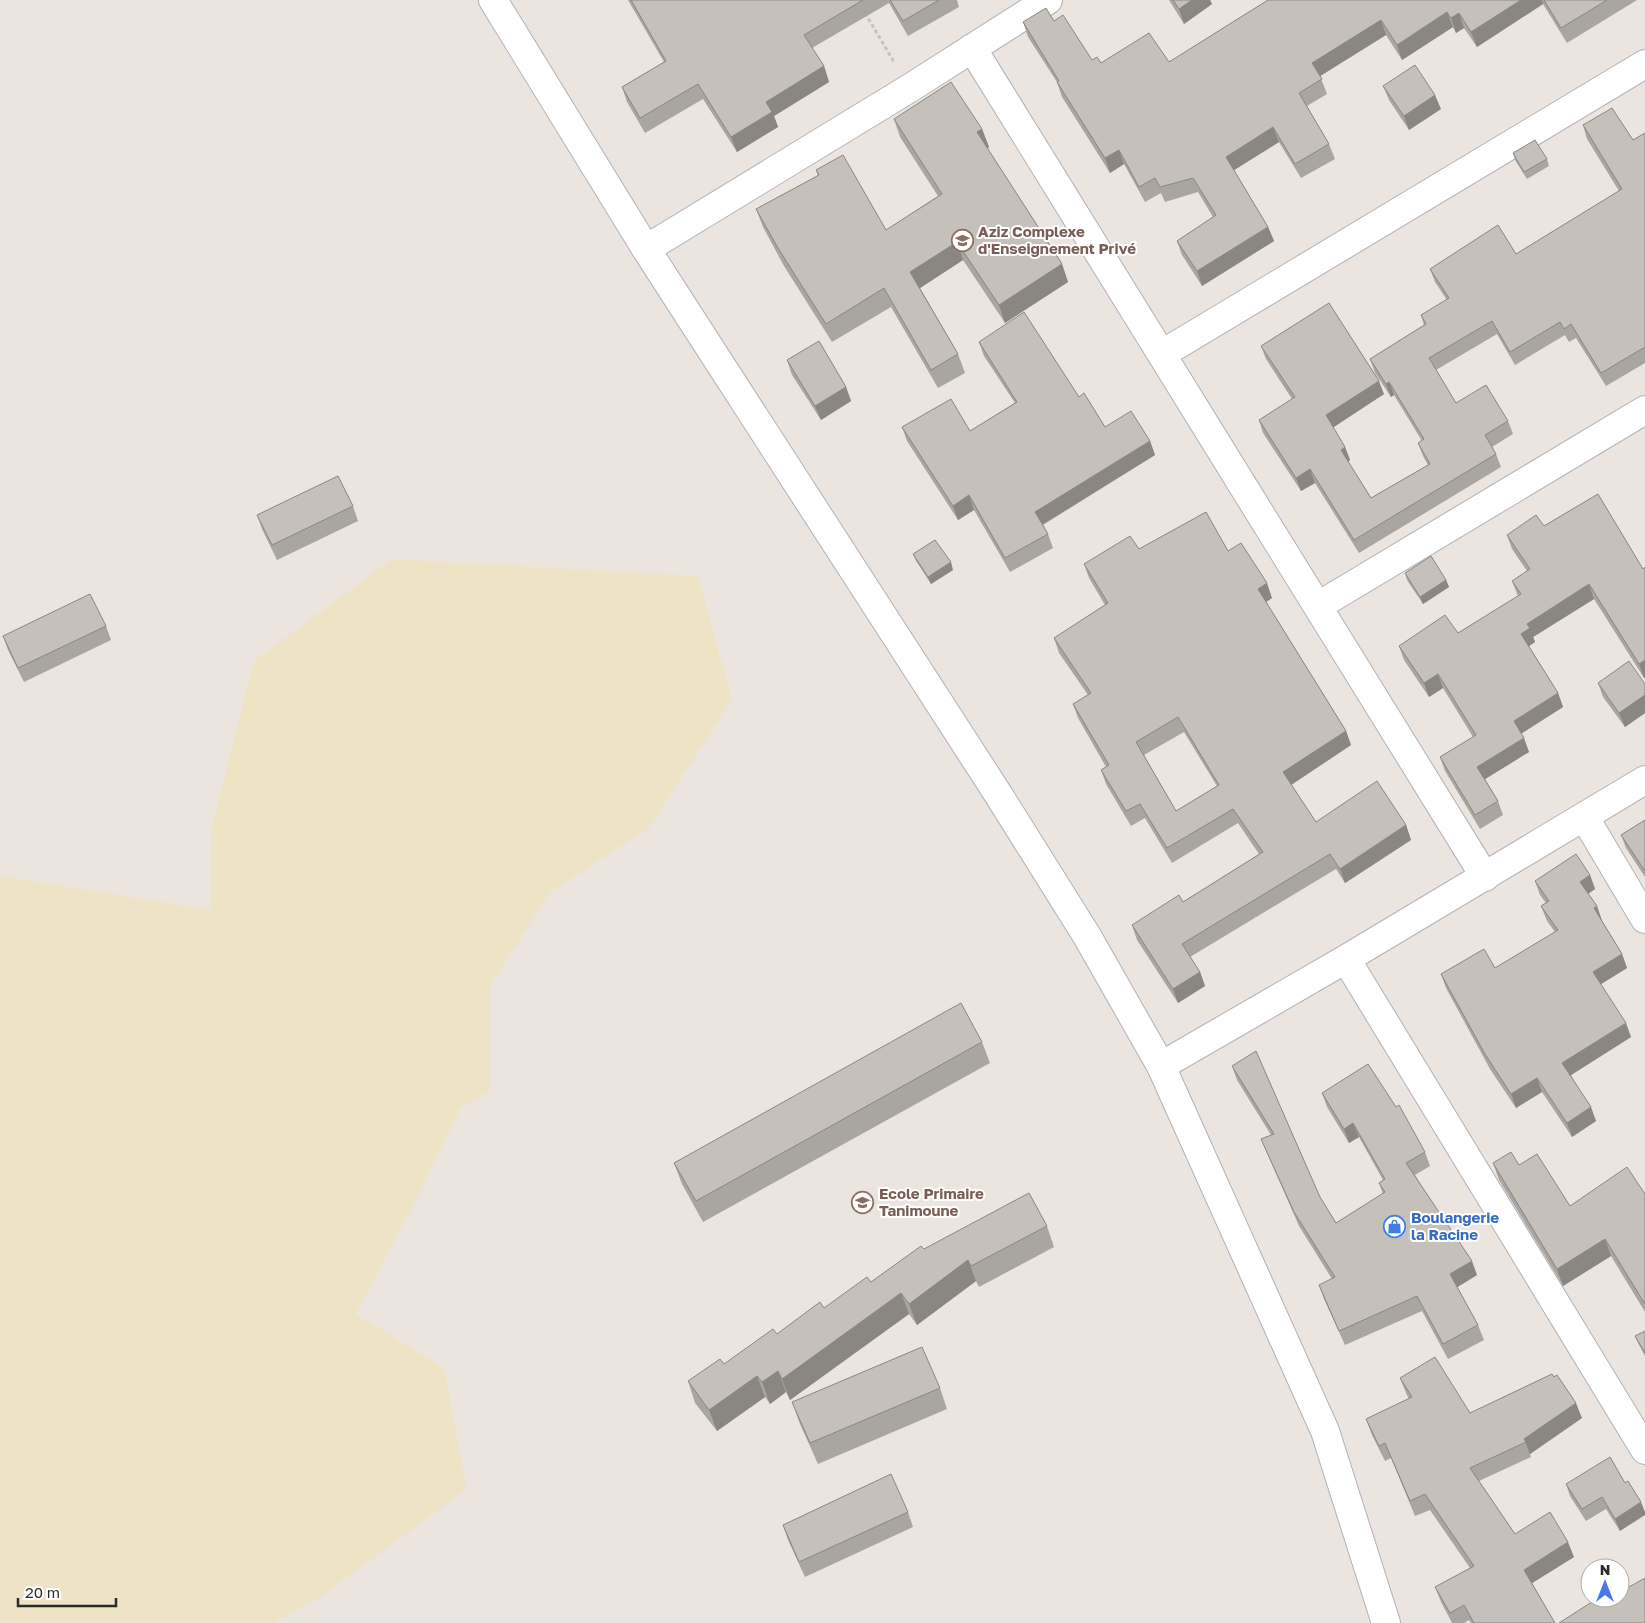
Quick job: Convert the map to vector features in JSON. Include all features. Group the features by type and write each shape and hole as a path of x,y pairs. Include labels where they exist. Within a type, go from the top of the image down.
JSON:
{"street":[{"path":"493,0 646,249 998,794 1087,936 1160,1066 1325,1431 1386,1623"},
{"path":"646,249 910,88 1048,0"},
{"path":"972,48 1485,877"},
{"path":"1162,354 1645,64"},
{"path":"1318,606 1645,410"},
{"path":"1160,1066 1346,959 1585,818 1645,780"},
{"path":"1585,818 1645,919"},
{"path":"1346,959 1645,1450"}],"path":[{"path":"862,8 910,88"}],"sand":[{"path":"391,559 698,576 732,700 649,828 550,893 490,986 490,1091 462,1107 410,1212 356,1314 444,1368 467,1489 325,1594 275,1623 0,1623 0,876 211,910 211,831 254,661"}],"building":[{"path":"631,0 863,0 804,35 824,66 766,102 772,112 731,137 698,84 640,118 622,87 666,61"},
{"path":"890,0 939,0 903,21"},
{"path":"1173,0 1192,0 1179,9"},
{"path":"1268,0 1521,0 1471,32 1459,13 1451,18 1447,12 1397,45 1381,20 1312,63 1322,79 1299,93 1329,144 1295,164 1273,127 1226,157 1268,227 1197,271 1177,241 1216,215 1193,178 1160,187 1155,178 1139,187 1119,150 1105,158 1057,82 1059,81 1023,22 1046,8 1054,21 1063,15 1092,60 1097,57 1101,63 1149,33 1169,62"},
{"path":"1544,0 1607,0 1561,28"},
{"path":"1415,65 1435,95 1404,116 1383,86"},
{"path":"951,82 982,129 977,132 1062,264 999,305 957,242 910,272 958,354 931,370 884,288 826,324 756,209 819,175 816,170 843,155 886,230 942,194 894,119"},
{"path":"1612,108 1633,140 1645,133 1645,347 1601,373 1571,324 1564,329 1560,322 1510,352 1492,321 1429,358 1456,403 1486,385 1508,421 1485,435 1496,454 1354,540 1310,469 1296,478 1259,420 1295,397 1261,346 1329,303 1379,381 1326,415 1345,447 1341,450 1371,498 1430,464 1418,443 1424,439 1389,382 1386,384 1370,359 1426,324 1421,315 1449,298 1430,269 1498,225 1516,254 1622,189 1583,125"},
{"path":"1535,140 1547,159 1524,172 1513,153"},
{"path":"1024,312 1079,397 1084,393 1105,427 1131,411 1150,441 1035,512 1048,534 1005,558 969,495 953,506 902,427 951,399 970,431 1017,402 979,342"},
{"path":"819,341 846,387 815,406 787,360"},
{"path":"338,476 353,506 272,545 257,515"},
{"path":"1598,494 1643,569 1645,567 1645,660 1639,664 1589,584 1527,624 1530,628 1521,634 1558,693 1514,721 1524,738 1477,767 1498,801 1475,815 1440,757 1476,735 1438,674 1424,683 1399,646 1445,615 1458,633 1521,594 1512,581 1530,569 1507,535 1536,515 1544,526"},
{"path":"1206,512 1228,551 1241,543 1267,583 1258,589 1346,731 1283,772 1316,822 1377,781 1406,825 1340,869 1330,854 1182,944 1200,972 1173,989 1132,925 1179,895 1183,902 1263,852 1233,809 1167,848 1140,804 1126,811 1101,770 1109,765 1073,704 1091,693 1054,638 1108,603 1084,564 1130,536 1139,549","holes":["1178,717 1219,785 1176,811 1136,742"]},
{"path":"935,540 951,562 928,577 913,554"},
{"path":"1431,556 1446,580 1420,597 1405,573"},
{"path":"90,594 106,626 18,668 3,636"},
{"path":"1629,661 1645,684 1645,695 1619,713 1598,683"},
{"path":"1645,820 1645,871 1621,835"},
{"path":"1576,854 1590,875 1580,882 1597,906 1594,908 1622,954 1593,972 1626,1023 1562,1063 1591,1107 1567,1123 1537,1078 1511,1094 1485,1054 1441,974 1484,949 1495,968 1558,930 1541,906 1549,901 1535,881"},
{"path":"961,1003 982,1042 696,1201 674,1163"},
{"path":"1256,1051 1320,1197 1336,1223 1385,1192 1379,1183 1385,1179 1353,1123 1344,1129 1322,1093 1368,1064 1396,1107 1399,1105 1425,1152 1406,1163 1472,1261 1450,1274 1478,1325 1443,1344 1417,1296 1339,1331 1319,1285 1335,1277 1294,1212 1261,1139 1274,1134 1232,1066"},
{"path":"1511,1152 1519,1165 1537,1154 1570,1206 1627,1167 1645,1194 1645,1304 1605,1239 1557,1269 1493,1163"},
{"path":"1029,1193 1047,1226 971,1266 968,1260 909,1304 901,1293 782,1379 778,1371 762,1382 757,1376 709,1410 688,1381 720,1359 724,1364 773,1329 777,1334 820,1302 824,1308 867,1277 871,1282 921,1246 924,1249"},
{"path":"1645,1331 1645,1353 1635,1336"},
{"path":"922,1347 940,1388 810,1443 792,1402"},
{"path":"1435,1357 1470,1413 1552,1374 1554,1377 1557,1375 1576,1403 1524,1439 1526,1442 1470,1468 1515,1534 1550,1512 1568,1542 1524,1570 1555,1623 1474,1623 1464,1605 1450,1613 1435,1587 1474,1566 1425,1494 1410,1501 1385,1443 1379,1446 1366,1419 1412,1397 1400,1378"},
{"path":"1610,1457 1625,1483 1628,1481 1641,1502 1615,1519 1602,1497 1582,1509 1566,1484"},
{"path":"891,1474 908,1512 799,1562 783,1525"},
{"path":"1645,1578 1645,1623 1559,1623 1582,1608 1630,1608 1630,1586"}],"place":[{"name":"Aziz Complexe d'Enseignement Privé","path":"962,241"},
{"name":"Ecole Primaire Tanimoune","path":"863,1203"},
{"name":"Boulangerie la Racine","path":"1395,1227"}]}
